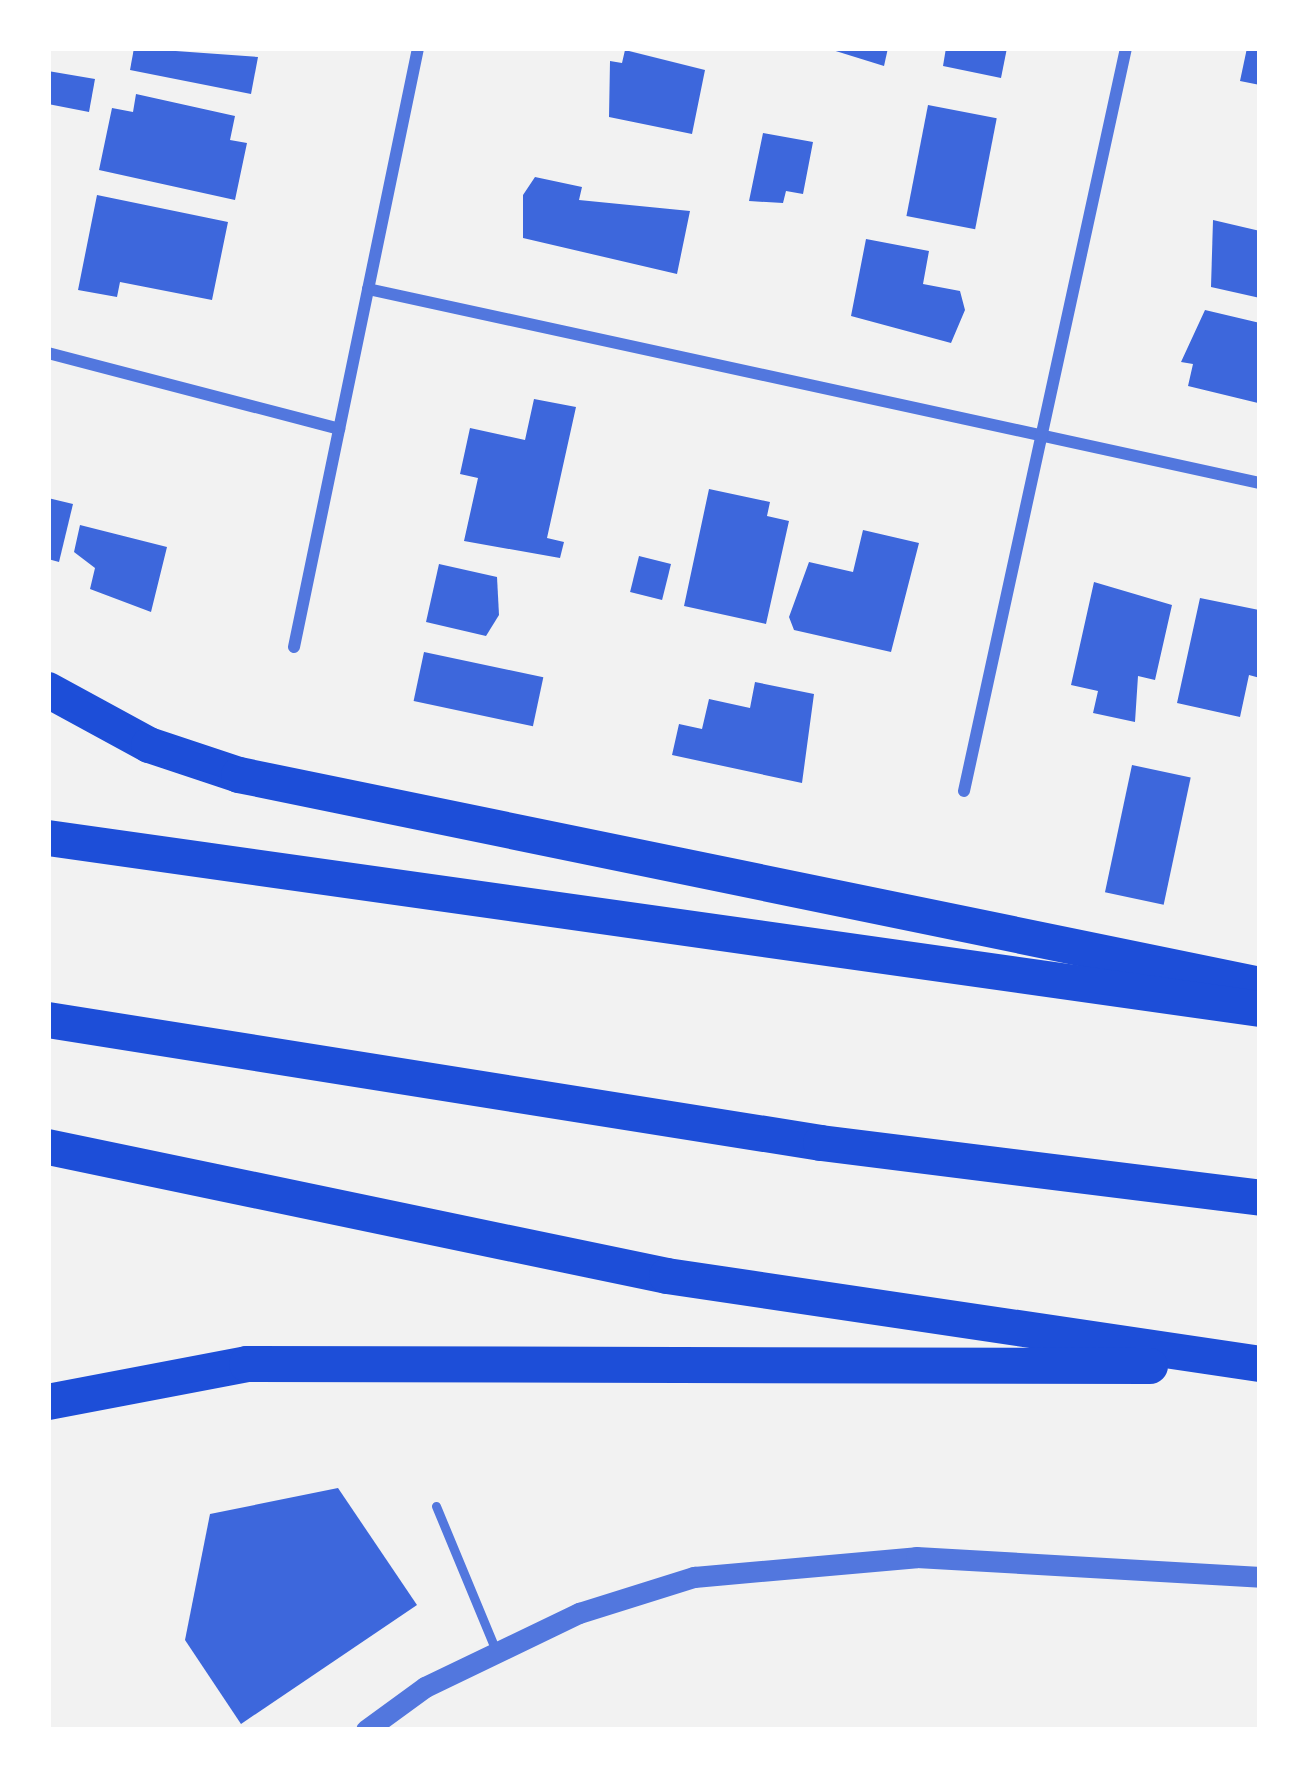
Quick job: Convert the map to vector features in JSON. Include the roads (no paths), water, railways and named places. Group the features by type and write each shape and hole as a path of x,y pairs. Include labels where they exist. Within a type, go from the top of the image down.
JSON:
{"highway":[{"path":"48,690 148,745 239,775 1260,985"},
{"path":"48,838 1260,1009"},
{"path":"48,1020 799,1140 1260,1198"},
{"path":"48,1147 667,1276 1260,1365"},
{"path":"48,1402 194,1370 323,1361 1260,1365"}],"street":[{"path":"294,647 418,48"},
{"path":"964,791 1126,48"},
{"path":"368,289 1260,483"},
{"path":"48,353 340,429"},
{"path":"367,1730 497,1653 579,1613 735,1573 916,1557 1260,1577"}],"lane":[{"path":"436,1506 497,1653"}]}
